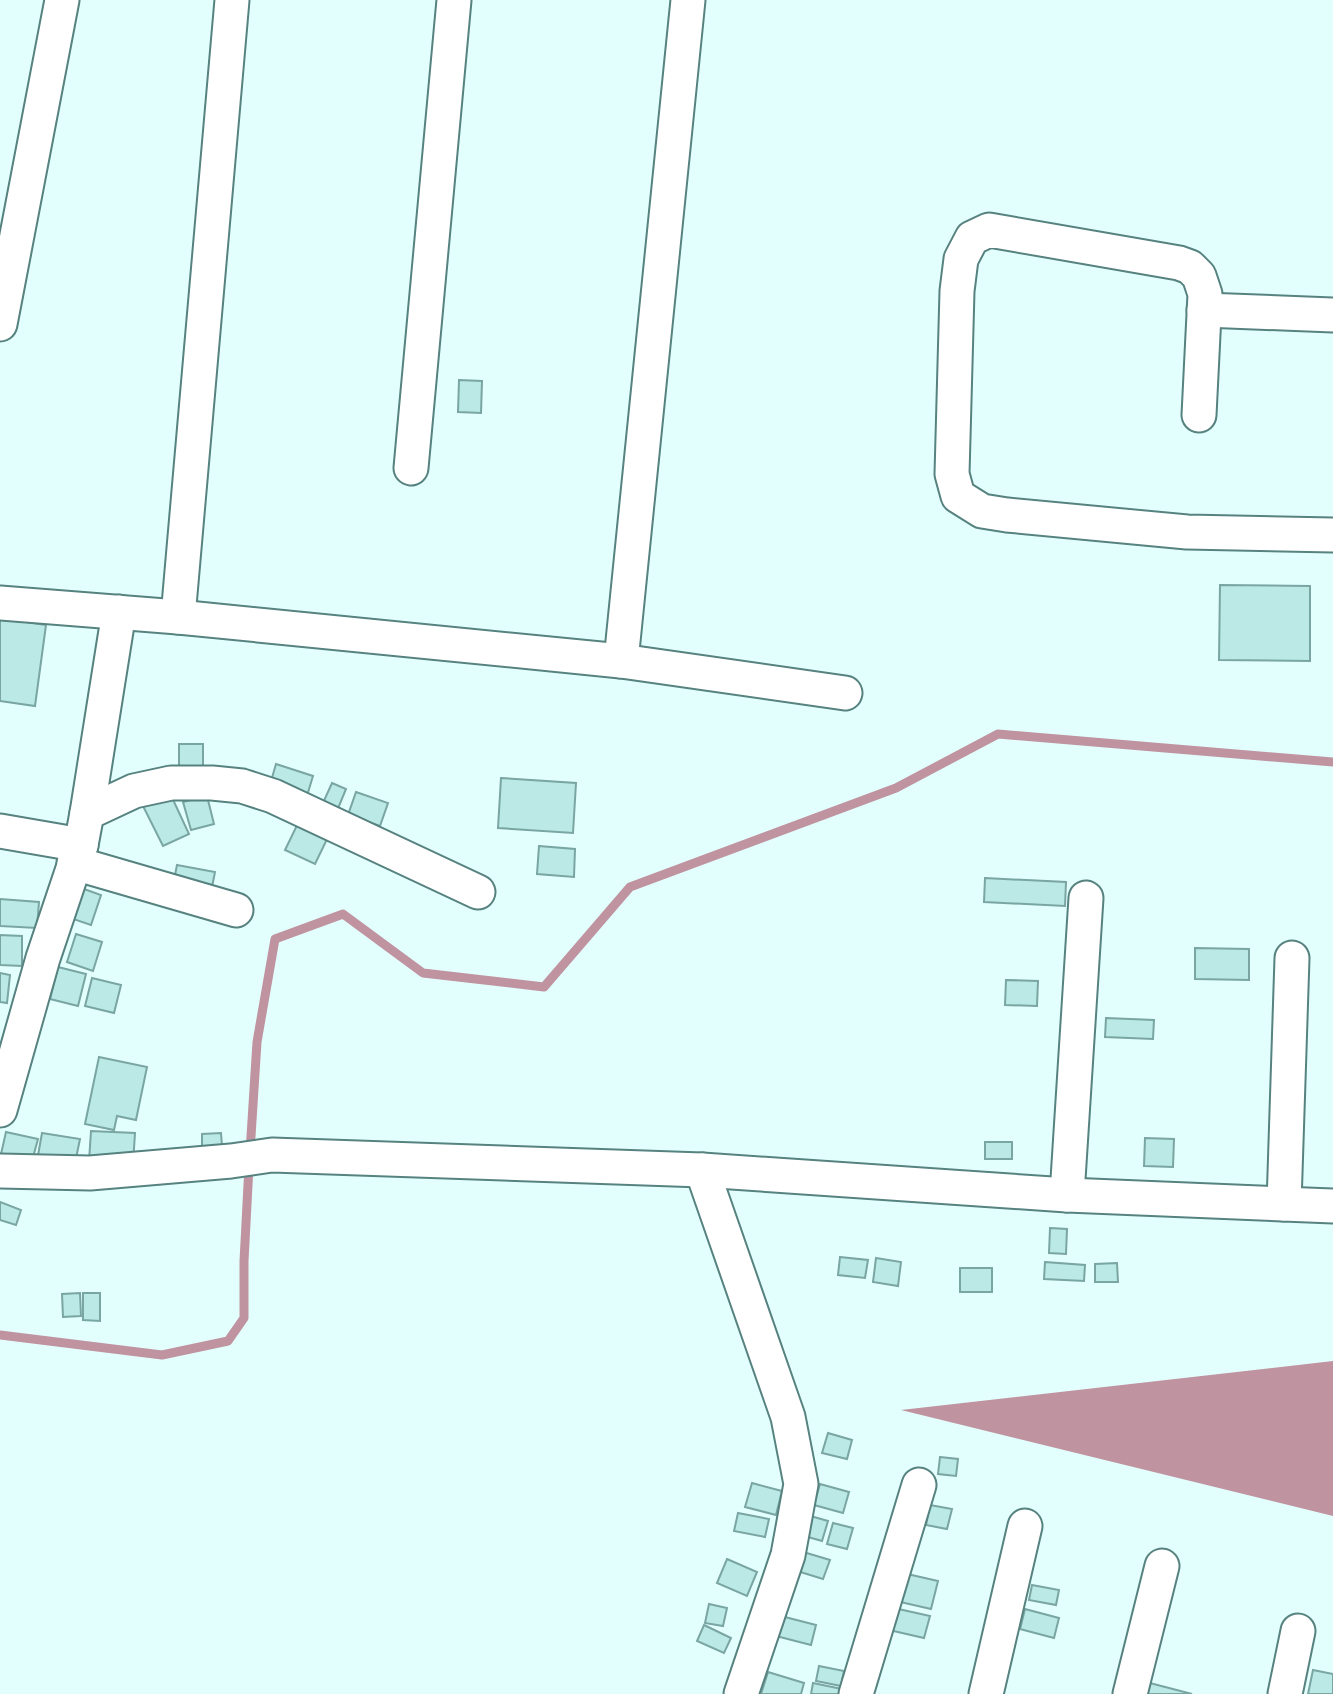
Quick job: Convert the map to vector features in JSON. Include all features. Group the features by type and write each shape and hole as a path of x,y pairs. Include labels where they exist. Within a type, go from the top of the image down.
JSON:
{"street":[{"path":"0,324 62,0"},
{"path":"178,617 232,0"},
{"path":"411,468 454,0"},
{"path":"621,662 683,0"},
{"path":"1199,415 1205,294 1199,276 1191,267 989,230 972,238 961,259 957,291 952,474 958,496 982,511 1007,515 1187,532 1333,536"},
{"path":"1205,310 1333,315"},
{"path":"0,603 178,617 621,662 845,694"},
{"path":"0,1110 43,958 81,840 119,612"},
{"path":"81,840 134,791 171,783 242,786 273,796 478,892"},
{"path":"5,842 81,840 236,910"},
{"path":"1067,1195 1086,898"},
{"path":"1284,1204 1292,958"},
{"path":"0,1171 90,1173 272,1155 702,1170 1067,1195 1333,1206"},
{"path":"702,1170 788,1417 801,1484 788,1555 741,1694"},
{"path":"856,1694 919,1485"},
{"path":"986,1694 1024,1526"},
{"path":"1130,1694 1161,1566"},
{"path":"1285,1694 1298,1631"}],"shaded area":[{"path":"1333,1361 1333,1516 901,1410"}],"building":[{"path":"459,380 482,381 481,413 458,412"},
{"path":"1220,585 1310,586 1310,661 1219,660"},
{"path":"0,618 46,625 35,706 0,701"},
{"path":"179,744 203,744 203,774 179,774"},
{"path":"276,764 313,776 306,799 269,788"},
{"path":"501,778 576,783 573,833 498,828"},
{"path":"332,783 346,789 337,811 322,805"},
{"path":"169,791 189,834 163,846 142,804"},
{"path":"356,792 388,803 380,826 348,815"},
{"path":"207,796 214,824 191,830 183,802"},
{"path":"301,817 331,831 315,864 285,850"},
{"path":"539,846 575,849 574,877 537,874"},
{"path":"177,865 215,872 211,892 173,885"},
{"path":"985,878 1066,882 1065,906 984,902"},
{"path":"84,889 101,895 91,925 73,919"},
{"path":"0,899 39,902 37,928 0,926"},
{"path":"76,934 102,942 93,971 67,962"},
{"path":"0,935 22,936 22,966 0,965"},
{"path":"1195,948 1249,949 1249,980 1195,979"},
{"path":"58,967 86,974 78,1006 50,999"},
{"path":"0,973 10,975 7,1003 0,1002"},
{"path":"92,978 121,985 114,1013 85,1006"},
{"path":"1006,980 1038,981 1037,1006 1005,1005"},
{"path":"1106,1018 1154,1020 1153,1039 1105,1037"},
{"path":"99,1057 147,1067 136,1120 117,1116 114,1130 85,1124"},
{"path":"91,1131 135,1133 133,1164 89,1161"},
{"path":"6,1132 38,1139 32,1161 1,1154"},
{"path":"42,1133 80,1139 74,1168 37,1161"},
{"path":"221,1133 222,1146 202,1147 202,1134"},
{"path":"1145,1138 1174,1139 1173,1167 1144,1166"},
{"path":"985,1142 1012,1142 1012,1159 985,1159"},
{"path":"0,1202 21,1210 16,1225 0,1220"},
{"path":"1050,1228 1067,1229 1066,1254 1049,1253"},
{"path":"840,1257 868,1260 865,1278 838,1275"},
{"path":"876,1258 901,1262 898,1286 873,1282"},
{"path":"1045,1262 1085,1265 1084,1281 1044,1279"},
{"path":"1117,1263 1118,1282 1095,1282 1095,1264"},
{"path":"960,1268 992,1268 992,1292 960,1292"},
{"path":"80,1293 81,1316 63,1317 62,1294"},
{"path":"83,1293 100,1293 100,1321 83,1320"},
{"path":"828,1433 852,1440 847,1459 822,1453"},
{"path":"940,1457 958,1459 956,1476 938,1474"},
{"path":"752,1483 782,1491 776,1515 745,1507"},
{"path":"820,1484 849,1492 843,1513 814,1505"},
{"path":"930,1505 952,1509 947,1529 926,1525"},
{"path":"738,1513 769,1519 765,1537 734,1531"},
{"path":"807,1515 828,1521 822,1541 801,1535"},
{"path":"833,1523 853,1528 847,1549 827,1544"},
{"path":"800,1551 830,1560 823,1579 794,1570"},
{"path":"727,1559 757,1572 747,1596 717,1583"},
{"path":"903,1573 938,1581 931,1609 896,1601"},
{"path":"1032,1585 1059,1590 1056,1605 1029,1600"},
{"path":"709,1604 727,1608 723,1626 705,1623"},
{"path":"894,1608 930,1616 924,1638 889,1630"},
{"path":"1025,1609 1059,1618 1054,1638 1020,1629"},
{"path":"781,1616 816,1625 811,1645 776,1636"},
{"path":"704,1625 731,1638 724,1653 697,1641"},
{"path":"819,1666 844,1671 841,1686 816,1681"},
{"path":"1313,1670 1333,1674 1333,1694 1308,1694"},
{"path":"768,1672 804,1683 801,1694 761,1694"},
{"path":"1146,1682 1192,1694 1143,1694"},
{"path":"813,1683 842,1689 841,1694 811,1694"}],"waterway":[{"path":"250,1152 257,1042 275,939 343,914 423,973 544,987 630,887 896,788 998,734 1333,762"},
{"path":"0,1335 162,1355 228,1341 244,1318 249,1166"}]}
